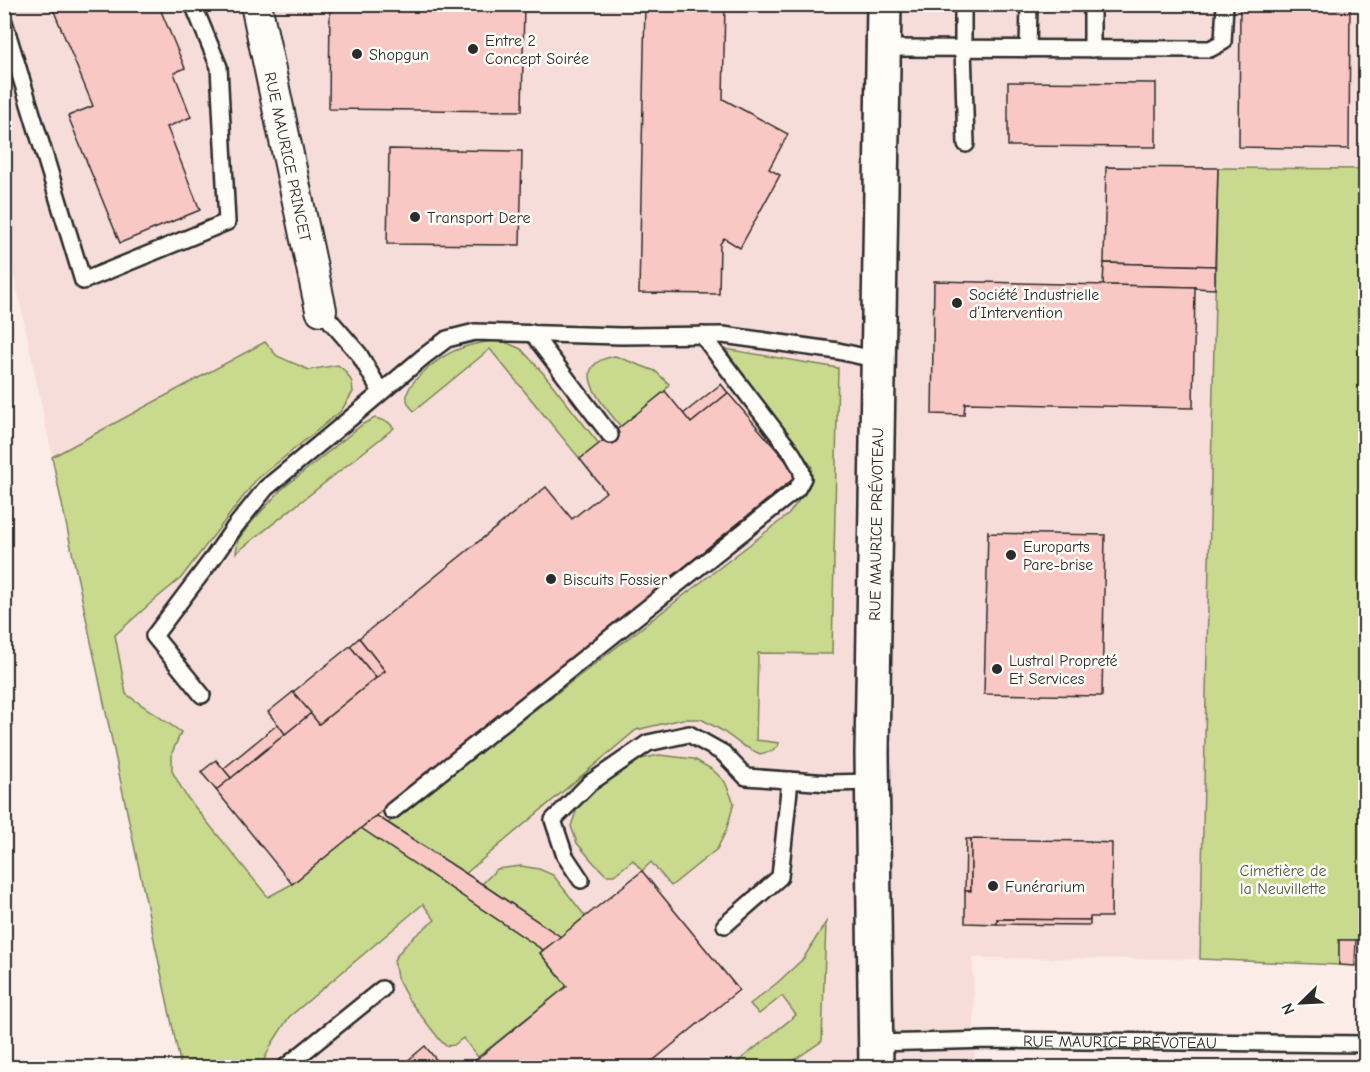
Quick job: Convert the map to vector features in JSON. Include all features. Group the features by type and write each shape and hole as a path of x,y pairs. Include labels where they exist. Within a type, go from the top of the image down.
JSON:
{"street":[{"name":"RUE MAURICE PRINCET","path":"256,4 321,310"},
{"name":"RUE MAURICE PRÉVOTEAU","path":"876,1055 873,782 884,4"}],"lane":[{"path":"4,22 83,281 226,222 219,67 193,4"},
{"path":"963,4 966,144"},
{"path":"1028,49 1029,4"},
{"path":"1092,4 1092,49"},
{"path":"883,48 1210,49 1222,42 1225,4"},
{"path":"321,310 358,354 381,392"},
{"path":"202,695 154,636 266,488 447,339 475,332 621,336 723,335 838,351 878,360"},
{"path":"532,333 610,435"},
{"path":"392,811 797,489 803,478 792,453 702,335"},
{"path":"581,880 565,856 553,820 590,783 648,743 689,734 723,753 746,777 829,783 873,782"},
{"path":"724,926 780,877 790,780"},
{"path":"284,1068 382,989"},
{"name":"RUE MAURICE PRÉVOTEAU","path":"876,1055 991,1040 1365,1044"}],"shaded area":[{"path":"4,5 1365,5 1365,169 1218,168 1200,959 973,958 975,1067 181,1067 5,232"}],"green space":[{"name":"Cimetière de la Neuvillette","path":"1218,168 1365,169 1365,940 1339,940 1339,965 1200,959"},
{"path":"500,340 521,349 599,444 580,459 490,349 414,411 410,407 407,399 408,392 418,377 435,363 464,347"},
{"path":"265,342 277,356 309,370 338,365 352,382 353,392 341,411 256,480 181,578 115,635 126,694 181,732 172,753 172,771 186,796 268,897 292,884 361,828 543,950 540,953 567,986 478,1057 463,1038 454,1045 446,1046 408,999 397,978 394,960 418,933 435,920 423,904 289,1017 271,1045 261,1067 181,1067 52,457"},
{"path":"725,349 838,368 832,654 758,653 756,740 779,743 771,751 760,754 701,719 683,719 636,730 465,874 388,823 788,515 809,487 812,467"},
{"path":"615,356 655,371 669,384 665,391 621,427 598,397 592,387 590,377 592,368 600,361"},
{"path":"375,418 388,422 394,428 236,553 238,540 281,490 363,424"},
{"path":"659,755 694,759 713,770 725,782 734,803 726,831 717,849 671,886 651,862 642,871 633,860 614,875 606,875 577,843 571,826 579,803 636,760"},
{"path":"521,866 539,869 553,875 585,916 561,937 482,884 497,869"},
{"path":"826,922 822,1041 784,1067 731,1067 796,1015 782,996 759,1014 750,1004 803,959"}],"building":[{"path":"51,4 158,4 185,68 174,73 191,117 167,127 200,210 120,243 68,116 93,106"},
{"path":"330,4 524,4 522,111 329,109"},
{"path":"645,4 725,4 723,99 788,134 769,169 780,175 740,248 724,238 720,244 719,294 639,293"},
{"path":"1240,4 1350,4 1349,149 1239,147"},
{"path":"1008,82 1156,83 1156,147 1008,146"},
{"path":"389,149 522,151 520,245 387,244"},
{"path":"1106,167 1218,168 1215,266 1104,263"},
{"path":"1104,263 1215,266 1215,289 1103,285"},
{"path":"934,281 1195,287 1193,408 965,403 964,415 932,414"},
{"path":"721,384 728,393 691,423 683,414"},
{"name":"Biscuits Fossier","path":"665,391 691,423 728,393 798,475 292,884 216,790 311,713 319,724 385,671 359,638 546,487 572,519 606,492 580,459"},
{"path":"988,530 988,533 1105,535 1102,696 984,694"},
{"path":"359,638 385,671 376,678 350,646"},
{"path":"350,646 376,678 319,724 293,692"},
{"path":"293,692 311,713 285,734 268,712"},
{"path":"278,724 285,734 231,778 223,769"},
{"path":"216,760 231,778 216,790 201,772"},
{"path":"377,816 561,937 543,950 361,828"},
{"path":"966,839 971,839 971,891 965,891"},
{"path":"971,839 1112,843 1111,917 1090,917 1090,920 997,919 997,924 965,923 965,891 971,891"},
{"path":"642,871 739,990 644,1068 466,1068 567,986 540,953"},
{"path":"997,919 1090,920 1090,925 997,924"},
{"path":"1339,940 1356,940 1355,966 1339,965"},
{"path":"425,1046 443,1068 399,1068"}],"place":[{"name":"Entre 2 Concept Soirée","path":"473,49"},
{"name":"Shopgun","path":"357,54"},
{"name":"Transport Dere","path":"415,217"},
{"name":"Société Industrielle d’Intervention","path":"957,303"},
{"name":"Europarts Pare-brise","path":"1011,555"},
{"name":"Biscuits Fossier","path":"551,579"},
{"name":"Lustral Propreté Et Services","path":"997,669"},
{"name":"Funérarium","path":"993,886"}]}
